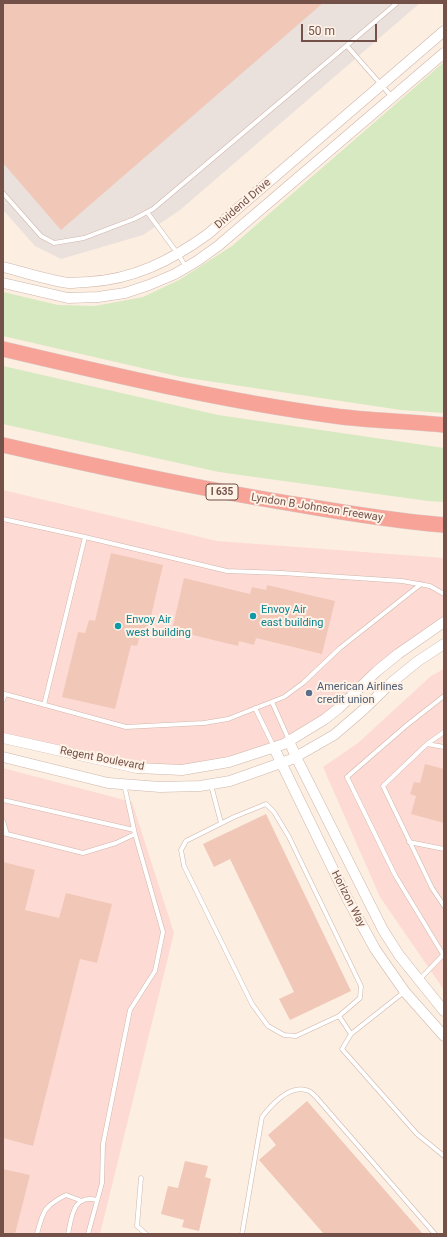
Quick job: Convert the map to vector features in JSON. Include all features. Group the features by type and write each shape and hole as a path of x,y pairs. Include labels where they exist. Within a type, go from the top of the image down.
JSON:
{"highway":[{"path":"3,349 186,390 263,405 337,416 444,425"},
{"name":"Lyndon B Johnson Freeway","path":"3,445 109,470 261,499 394,520 444,525"}],"street":[{"name":"Dividend Drive","path":"3,267 70,283 97,282 122,278 144,271 178,254 208,234 444,31"},
{"name":"Dividend Drive","path":"3,283 68,298 98,297 125,293 149,285 186,268 218,246 444,53"},
{"name":"Regent Boulevard","path":"3,738 137,768 182,770 229,762 274,748 289,741 325,719 398,654 444,622"},
{"name":"Regent Boulevard","path":"3,757 95,780 124,784 160,787 200,786 242,777 296,758 334,735 391,683 418,661 444,644"},
{"name":"Horizon Way","path":"289,741 296,758 383,930 399,955 444,1011"},
{"name":"Horizon Way","path":"274,748 360,922 375,949 405,992 444,1036"},
{"path":"405,992 419,980"}],"lane":[{"path":"3,193 41,236 54,243 84,238 134,219 153,209 397,3"},
{"path":"347,46 392,97"},
{"path":"147,212 178,254 186,268"},
{"path":"3,519 227,571 402,581 430,586 444,594"},
{"path":"44,705 85,537"},
{"path":"3,700 4,694 126,727 204,723 228,719 284,697 303,683 340,648 421,584"},
{"path":"419,980 444,955 395,875 347,777 407,725 444,696"},
{"path":"272,702 289,741"},
{"path":"255,708 274,748"},
{"path":"444,732 427,744 383,786 432,888 444,906"},
{"path":"427,744 444,747"},
{"path":"88,1234 102,1183 102,1144 130,1010 155,972 164,932 134,832 124,784"},
{"path":"211,784 221,823"},
{"path":"3,800 134,832"},
{"path":"266,804 274,812 293,844 361,986 360,998 339,1016 296,1036 284,1035 268,1026 252,1004 184,866 181,850 186,841 221,823 266,804"},
{"path":"3,822 5,833 83,853 116,843 134,832"},
{"path":"409,842 444,849"},
{"path":"405,992 351,1034 342,1048 417,1134 444,1156"},
{"path":"339,1016 351,1034"},
{"path":"242,1234 262,1117 284,1095 300,1089 309,1091 316,1097 435,1234"},
{"path":"141,1178 137,1226 146,1234"},
{"path":"37,1234 42,1214 52,1202 66,1195 82,1201"},
{"path":"68,1234 74,1209 77,1203 90,1198 97,1200"}],"shaded area":[{"path":"3,3 420,3 180,210 143,235 61,259 35,246 3,210"},
{"path":"3,490 217,541 444,558 444,622 339,708 274,748 166,770 3,738"},
{"path":"444,669 444,990 380,897 323,767 358,743 431,676"},
{"path":"3,768 132,802 174,933 100,1234 3,1234"}],"green space":[{"path":"444,62 444,413 401,410 181,377 3,336 3,292 58,305 95,306 143,297 179,280 232,246"},
{"path":"3,366 218,415 444,448 444,502 219,472 3,424"}],"building":[{"path":"3,3 323,3 61,230 3,163"},
{"name":"Envoy Air west building","path":"111,553 163,565 147,633 141,631 137,646 131,645 115,709 62,697 78,632 85,633 89,620 95,621"},
{"name":"Envoy Air east building","path":"184,578 250,594 252,587 266,590 267,585 335,601 322,654 256,638 254,645 239,641 238,646 172,630"},
{"path":"425,764 444,769 444,823 411,814 416,796 410,794 414,782 420,783"},
{"path":"266,814 351,991 290,1020 279,999 294,992 230,859 214,867 203,844"},
{"path":"3,862 35,870 25,910 59,918 66,893 112,904 97,963 80,959 33,1146 3,1138"},
{"path":"307,1101 423,1234 324,1234 259,1160 276,1145 268,1135"},
{"path":"185,1161 208,1166 205,1177 211,1179 199,1231 182,1227 184,1220 161,1214 168,1186 178,1188"},
{"path":"3,1169 30,1175 15,1234 3,1234"}],"place":[{"name":"Envoy Air east building","path":"253,616"},
{"name":"Envoy Air west building","path":"118,626"},
{"name":"American Airlines credit union","path":"309,693"}]}
